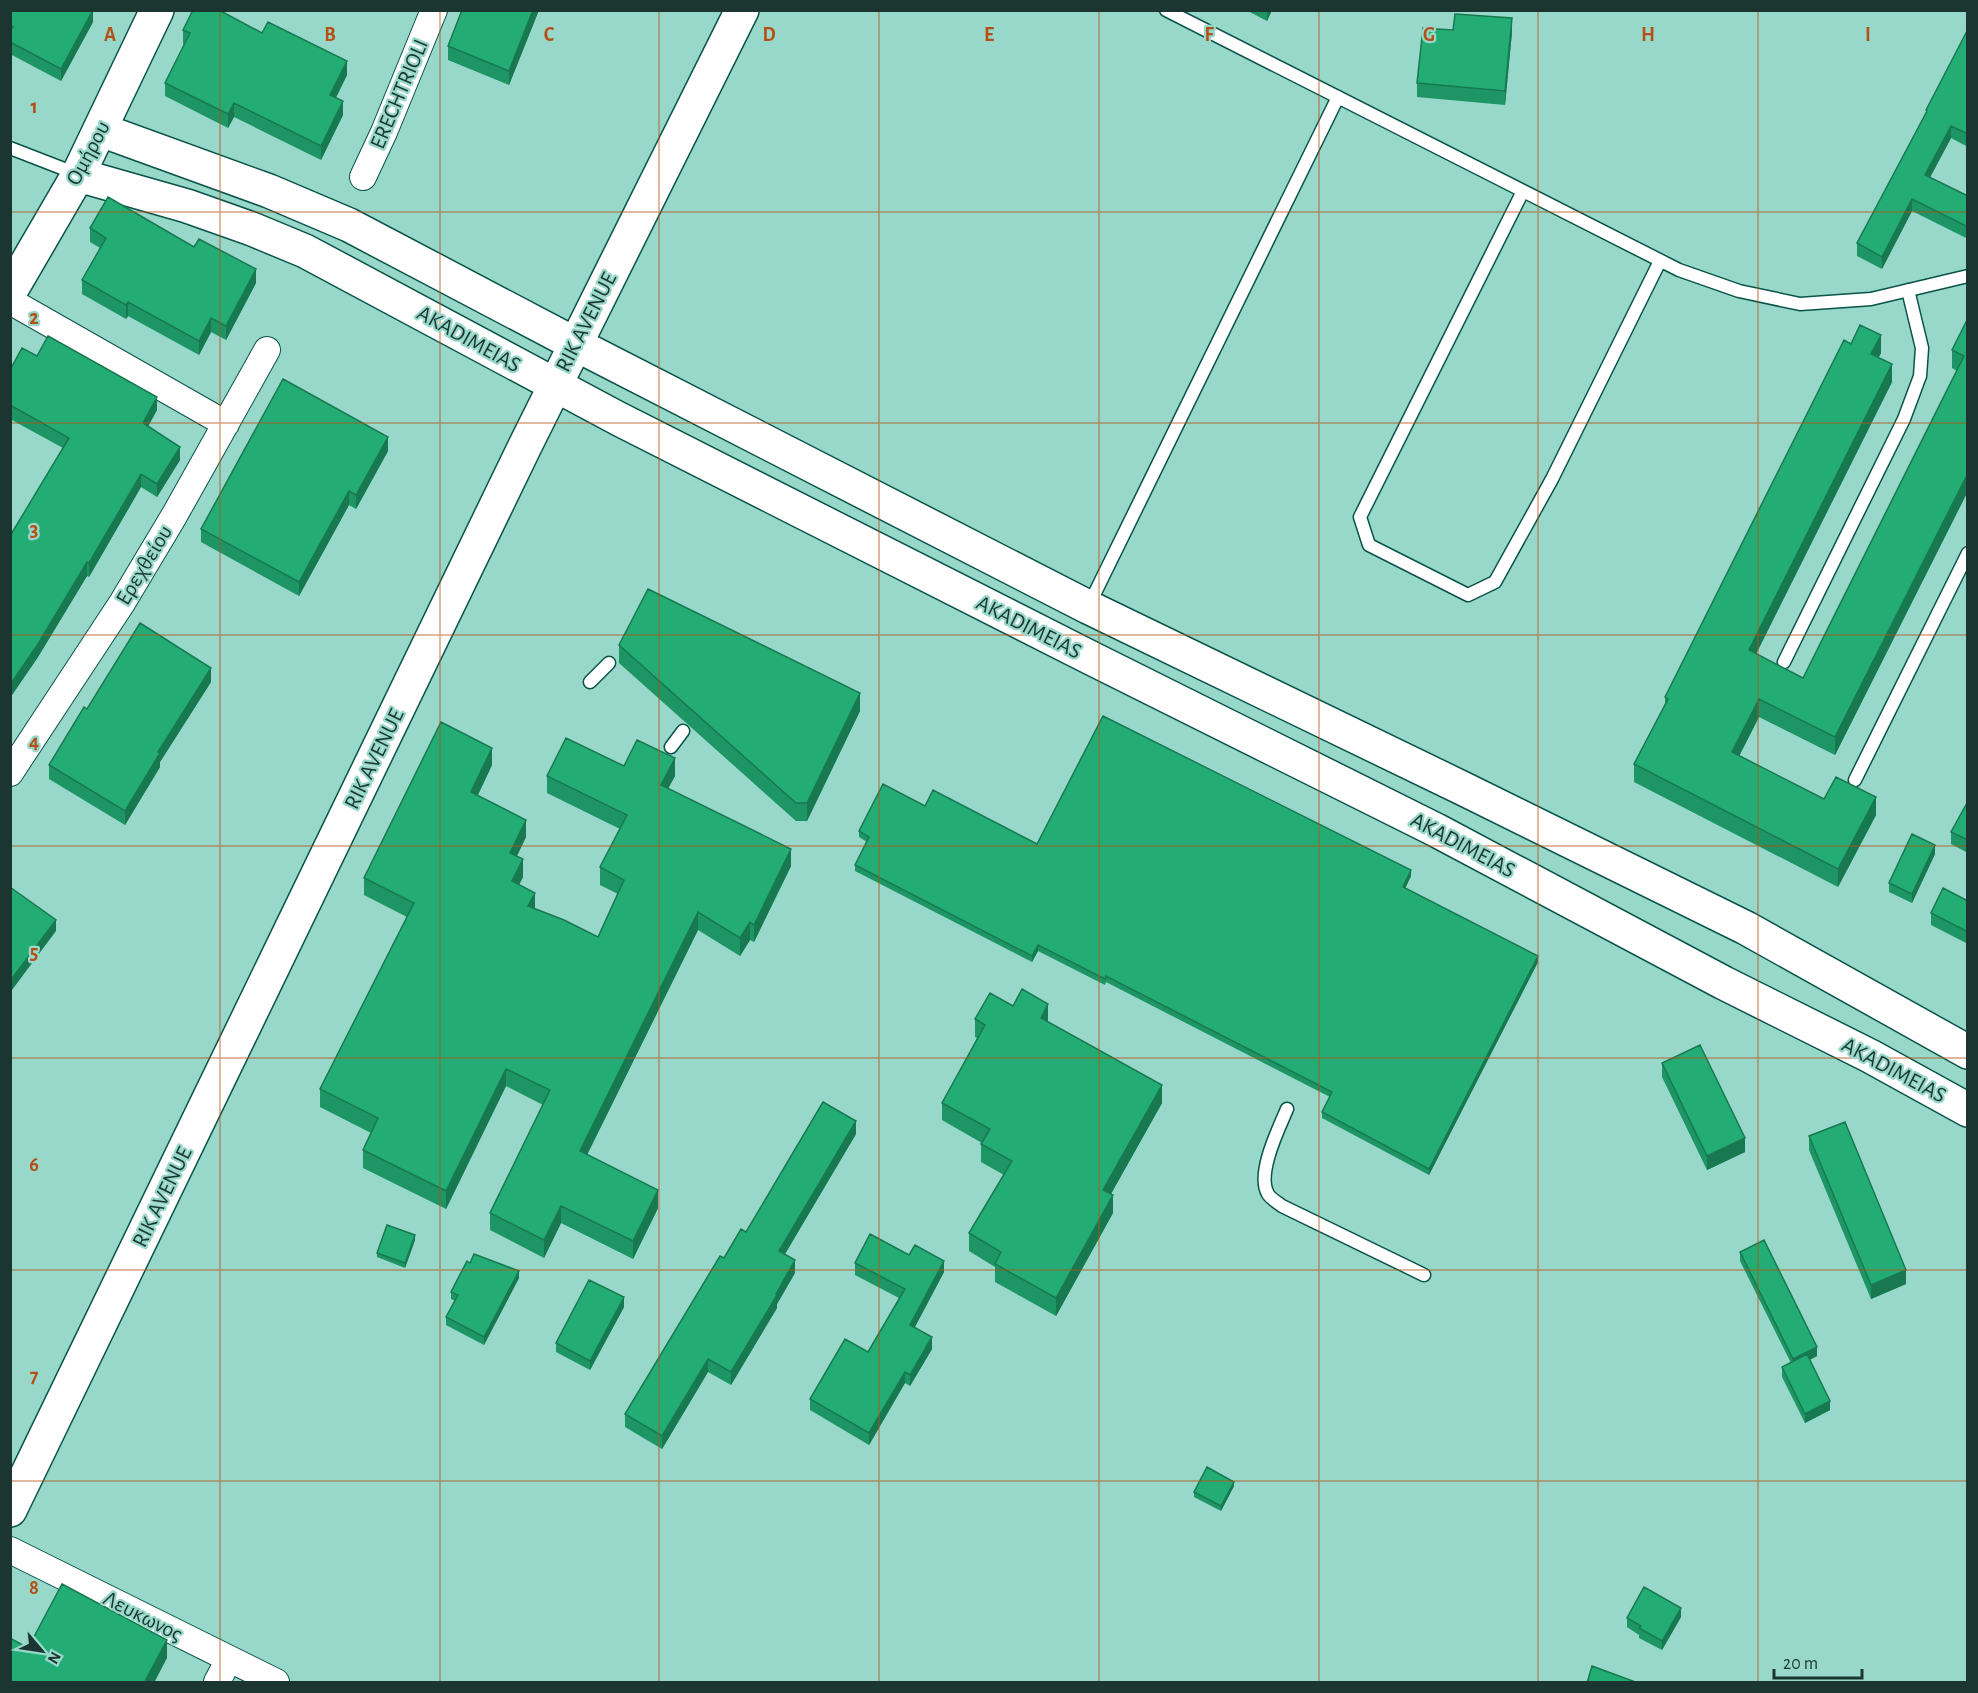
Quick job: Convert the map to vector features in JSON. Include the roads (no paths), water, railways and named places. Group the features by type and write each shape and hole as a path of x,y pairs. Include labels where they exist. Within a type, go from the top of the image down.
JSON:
{"main road":[{"name":"Ομήρου","path":"10,292 78,175 157,10"},
{"name":"RIK AVENUE","path":"10,1510 575,344 741,10"},
{"name":"AKADIMEIAS","path":"101,130 269,191 349,225 575,344 1088,607 1746,928 1968,1052"},
{"name":"AKADIMEIAS","path":"78,175 187,206 252,229 305,252 555,386 1092,659 1436,830 1724,983 1870,1056 1968,1110"}],"street":[{"name":"ERECHTRIOLI","path":"363,177 434,10"},
{"path":"10,301 226,424"},
{"name":"Ερεχθείου","path":"10,773 122,603 174,516 267,350"},
{"name":"Λευκωνος","path":"10,1550 276,1683"},
{"path":"217,1683 229,1659"}],"lane":[{"path":"1166,10 1660,261 1739,291 1800,304 1871,299 1968,276"},
{"path":"1088,607 1338,97"},
{"path":"10,148 78,175"},
{"path":"1523,191 1360,517 1369,545 1468,595 1495,582 1552,479 1660,261"},
{"path":"1784,662 1904,418 1920,376 1922,348 1908,290"},
{"path":"1855,780 1968,553"},
{"path":"590,682 609,663"},
{"path":"671,747 683,731"},
{"path":"1287,1109 1269,1156 1264,1178 1268,1194 1282,1206 1424,1275"}]}
